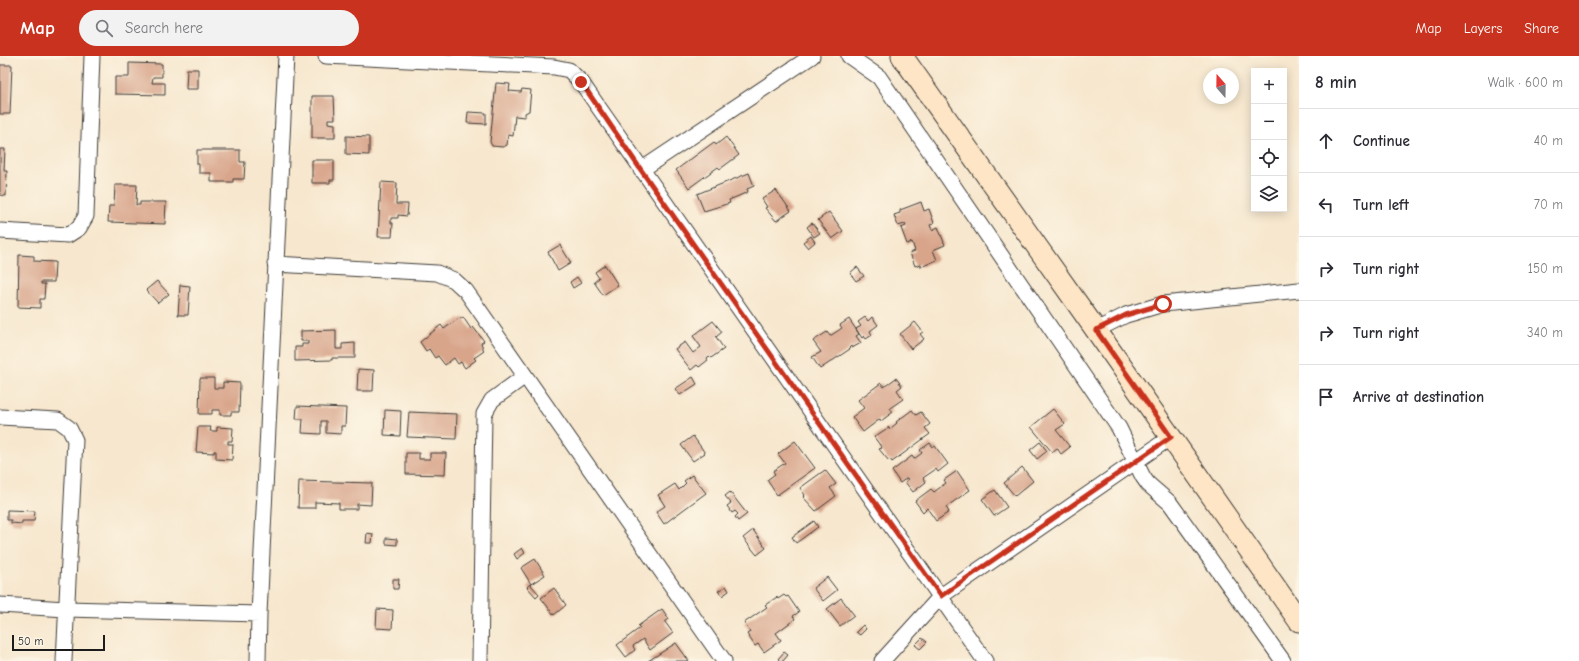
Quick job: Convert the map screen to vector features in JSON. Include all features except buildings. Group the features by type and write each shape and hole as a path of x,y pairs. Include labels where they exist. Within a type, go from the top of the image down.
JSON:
{"street":[{"path":"0,231 68,235 79,228 86,216 92,56"},
{"path":"258,661 275,264 286,56"},
{"path":"326,56 554,67 569,70 581,82 641,170 986,661"},
{"path":"641,170 812,56"},
{"path":"849,56 879,77 1119,428 1134,461 1148,484 1170,503 1283,661"},
{"path":"902,56 1096,330 1299,621"},
{"path":"275,264 437,273 454,280 466,291 724,661"},
{"path":"1096,330 1126,315 1163,304 1299,290"},
{"path":"480,661 484,414 492,400 525,376"},
{"path":"0,417 58,420 70,428 75,440 64,661"},
{"path":"882,661 941,596 1134,461 1171,437"},
{"path":"0,605 66,609 259,614"}],"route":[{"path":"581,82 641,170 941,596 1134,461 1171,437 1096,330 1126,315 1163,304"}]}
